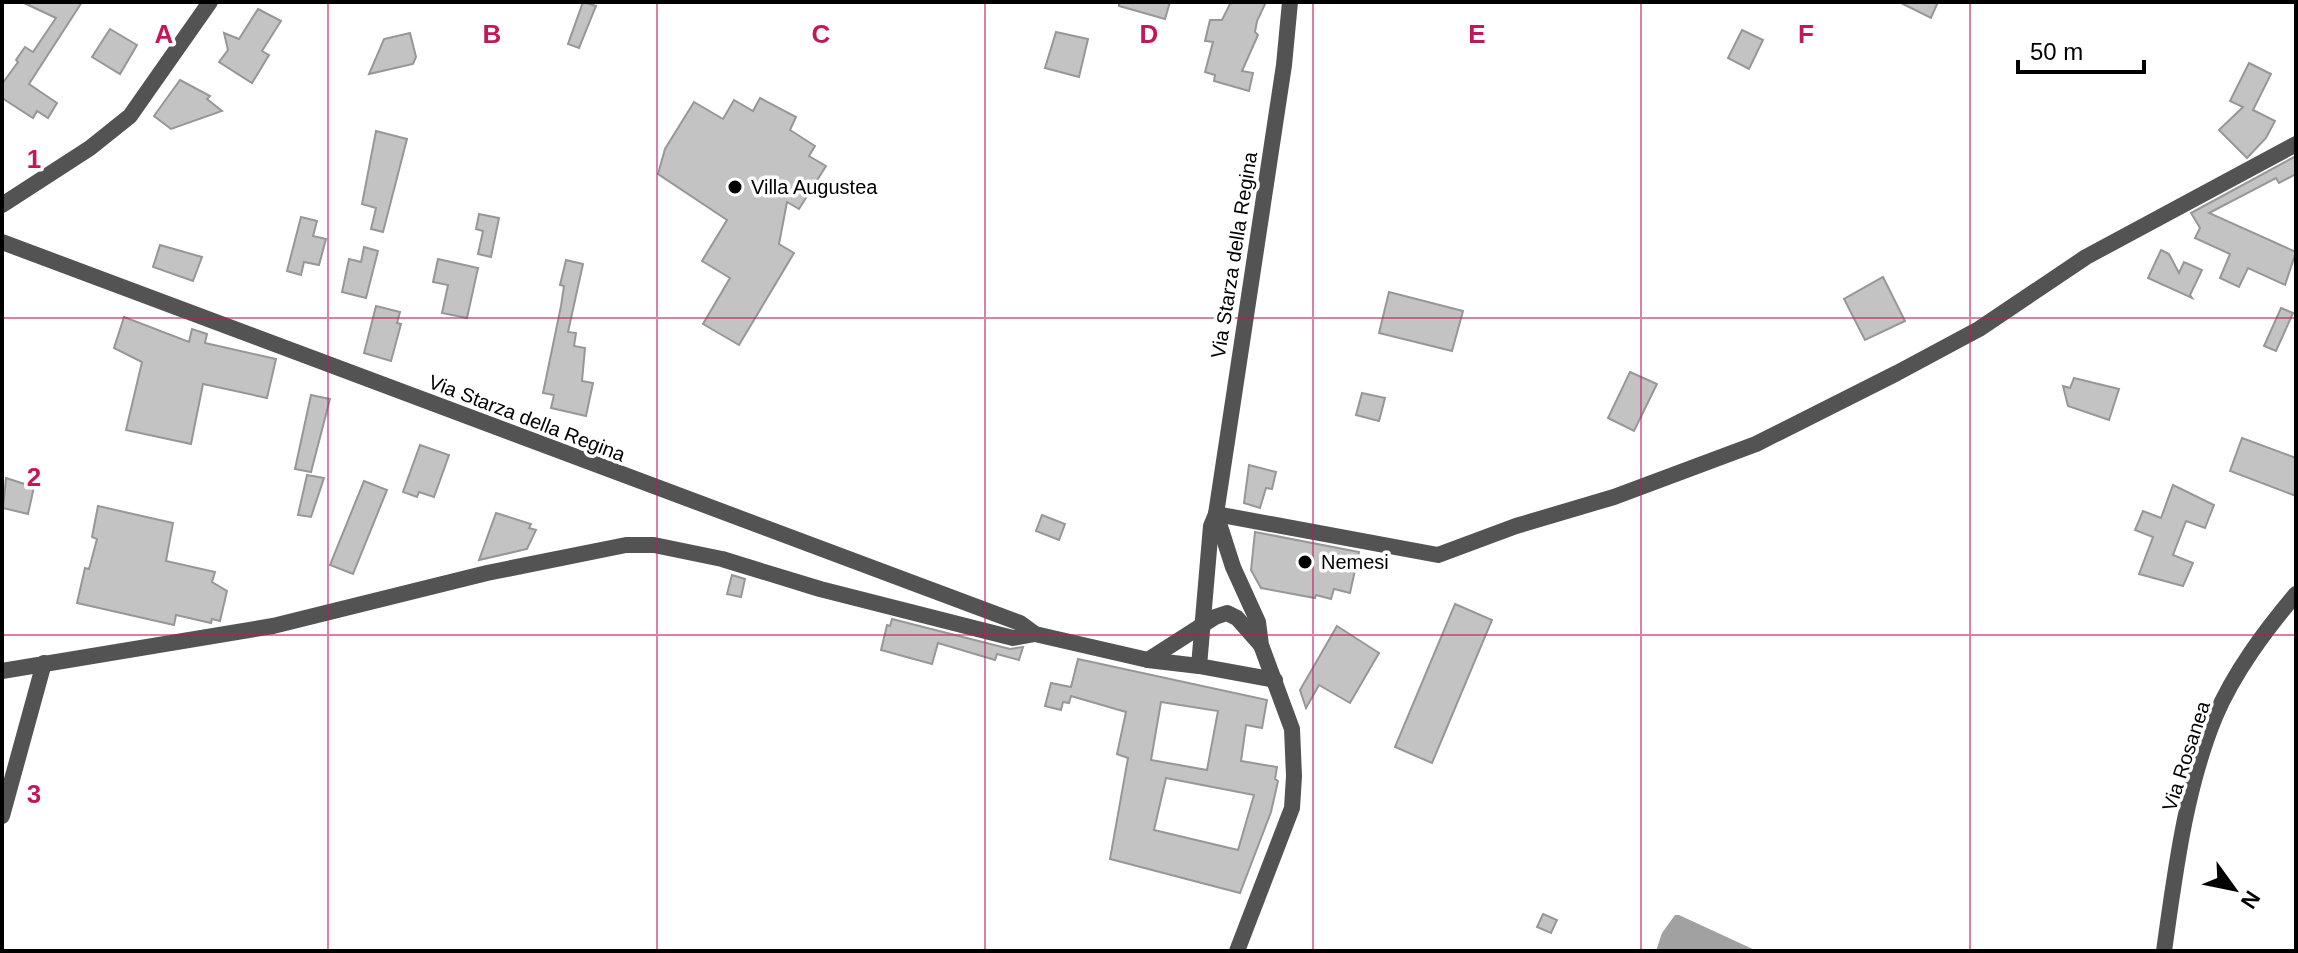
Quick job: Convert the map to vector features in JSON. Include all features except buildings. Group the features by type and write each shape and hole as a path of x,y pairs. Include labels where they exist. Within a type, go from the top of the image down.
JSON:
{"street":[{"path":"2,205 90,148 130,116 210,2"},
{"name":"Via Starza della Regina","path":"1199,666 1211,526 1216,514 1284,65 1290,2"},
{"path":"1216,514 1438,555 1516,526 1614,497 1756,444 1897,373 1979,329 2086,257 2296,144"},
{"name":"Via Starza della Regina","path":"2,242 1020,623 1035,634"},
{"name":"Via Starza della Regina","path":"1216,514 1233,567 1258,622 1261,645 1292,729 1292,808 1237,951"},
{"name":"Via Starza della Regina","path":"2,671 273,626 487,573 626,545 654,545 722,559 820,589 1013,638 1035,634 1148,660 1275,680"},
{"name":"Via Rosanea","path":"2164,951 2185,826 2215,718 2256,646 2296,594"},
{"name":"Via Starza della Regina","path":"1148,660 1227,613 1237,618 1261,645"},
{"path":"2,816 44,663"}],"shaded area":[{"path":"1675,915 1757,951 1656,951 1662,933"}],"place":[{"name":"Villa Augustea","path":"735,187"},
{"name":"Nemesi","path":"1305,562"}]}
